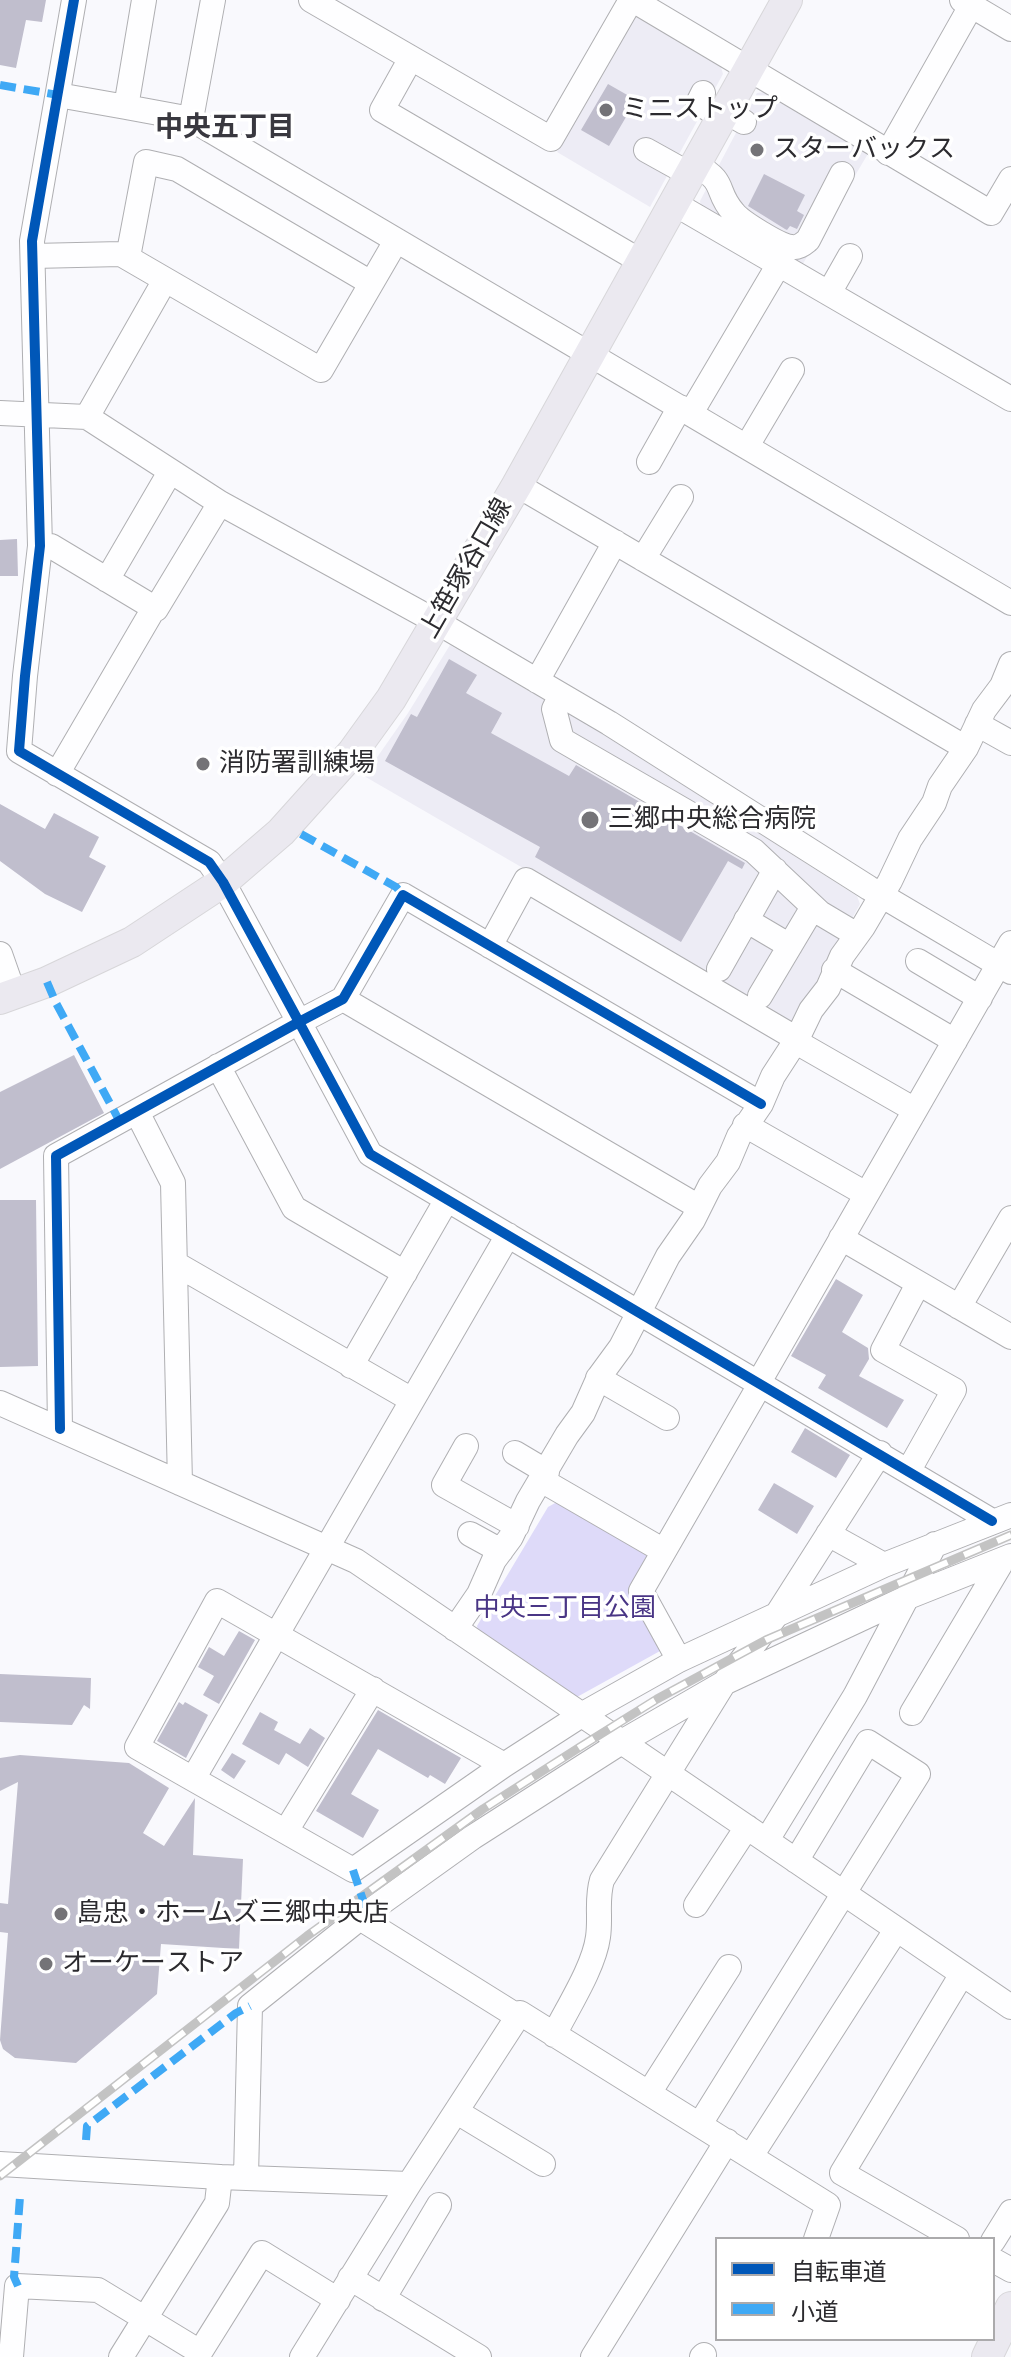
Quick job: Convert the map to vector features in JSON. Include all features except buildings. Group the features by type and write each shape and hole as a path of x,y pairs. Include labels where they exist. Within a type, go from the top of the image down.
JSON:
{"main road":[{"name":"上笹塚谷口線","path":"7,996 69,973 132,942 223,882 281,832 352,753 391,699 517,485 787,0"},
{"path":"995,2333 1011,2307"}],"street":[{"path":"74,0 32,241 40,546 35,652 25,676 19,751 209,862 223,882 370,1154 909,1470 1004,1516"},
{"path":"126,107 144,0"},
{"path":"191,119 213,0"},
{"path":"311,0 551,139 632,0 665,28 747,69 1001,218 1011,179"},
{"path":"888,153 966,3 1011,29"},
{"path":"411,58 382,110 642,262"},
{"path":"58,95 191,119 1011,603"},
{"path":"128,257 146,162 177,169 371,283"},
{"path":"655,162 715,176 731,211 741,220 790,247 800,247 808,240 842,174"},
{"path":"675,204 1011,399"},
{"path":"33,256 121,254 321,370 396,241"},
{"path":"829,293 850,256"},
{"path":"649,462 779,264"},
{"path":"87,417 165,280"},
{"path":"747,446 792,370"},
{"path":"0,413 87,417 220,503 437,622 561,695 1005,969"},
{"path":"107,580 170,472"},
{"path":"517,485 966,748"},
{"path":"643,559 681,497"},
{"path":"57,774 101,687 156,609 220,503"},
{"path":"537,681 615,542"},
{"path":"40,546 51,546 154,608"},
{"path":"455,1629 479,1594 528,1501 583,1413 598,1378 621,1347 699,1207 728,1162 745,1125 761,1104 773,1076 811,1010 828,988 834,970 1002,686 1011,664"},
{"path":"0,677 25,676"},
{"path":"561,695 554,709 562,740 754,851 813,907 857,935"},
{"path":"977,724 1011,743"},
{"path":"719,969 775,870"},
{"path":"490,946 526,880 915,1110"},
{"path":"60,1429 56,1156 343,999 403,895 761,1104"},
{"path":"760,996 813,907"},
{"path":"746,920 790,946"},
{"path":"679,1660 641,1591 980,998 1005,969 1011,943"},
{"path":"0,954 7,996"},
{"path":"918,961 980,998"},
{"path":"834,970 955,1041"},
{"path":"343,999 699,1207"},
{"path":"218,1066 294,1208 405,1273"},
{"path":"137,1112 173,1183 180,1483"},
{"path":"745,1125 866,1194"},
{"path":"351,1366 446,1201"},
{"path":"959,1307 1011,1218"},
{"path":"193,1779 508,1235"},
{"path":"841,1238 1011,1337"},
{"path":"176,1264 412,1400"},
{"path":"909,1470 954,1390 883,1350 918,1284"},
{"path":"598,1378 667,1418"},
{"path":"0,1403 356,1561 1011,2007"},
{"path":"466,1446 444,1485 517,1526"},
{"path":"515,1453 545,1476 664,1551"},
{"path":"554,2035 593,1955 599,1936 598,1894 602,1880 724,1683 778,1613 880,1453"},
{"path":"504,1765 217,1601 137,1747 353,1870 583,1714 679,1660 884,1565 1004,1516"},
{"path":"912,1713 1009,1558 1004,1516"},
{"path":"470,1534 501,1551"},
{"path":"828,1534 884,1565"},
{"path":"696,1905 757,1834 855,1696 935,1544"},
{"path":"246,2177 250,2006 360,1918 486,1828 620,1743 724,1683 908,1597 1009,1558"},
{"path":"286,1831 373,1689"},
{"path":"700,2124 918,1774 868,1742 796,1861"},
{"path":"360,1918 517,2016"},
{"path":"751,2156 896,1930"},
{"path":"649,2093 729,1967"},
{"path":"954,2237 842,2173 962,1974"},
{"path":"302,2357 520,2013 828,2205 817,2237"},
{"path":"457,2112 543,2164"},
{"path":"593,2357 727,2141"},
{"path":"0,2164 409,2184"},
{"path":"121,2357 217,2203 220,2177"},
{"path":"383,2299 439,2205"},
{"path":"995,2238 1011,2212"},
{"path":"11,2357 17,2286 98,2290 198,2354 262,2253 338,2300"},
{"path":"350,2278 479,2357"}],"shaded area":[{"path":"641,16 720,63 723,74 650,207 557,152 633,18"},
{"path":"764,92 869,152 801,267 701,207 700,201 757,93"},
{"name":"三郷中央総合病院","path":"450,645 600,732 857,896 860,904 796,1019 789,1022 364,776"}],"green space":[{"name":"中央三丁目公園","path":"557,1502 645,1551 647,1559 630,1590 660,1651 577,1697 478,1631 477,1626 548,1507"}],"railway":[{"path":"0,2176 307,1936 483,1809 580,1747 657,1699 766,1640 1011,1535"}],"marked path":[{"path":"0,85 58,95"},
{"path":"301,834 396,887 403,895"},
{"path":"47,982 120,1122"},
{"path":"353,1870 367,1912"},
{"path":"86,2140 87,2126 236,2013 250,2006"},
{"path":"18,2286 14,2277 20,2197"}],"cycle path":[{"path":"74,0 32,241 40,546 19,751 209,862 299,1022 343,999 403,895 761,1104"},
{"path":"60,1429 56,1156 299,1022 370,1154 992,1521"}],"place":[{"name":"ミニストップ","path":"606,110"},
{"name":"スターバックス","path":"757,150"},
{"name":"消防署訓練場","path":"203,764"},
{"name":"三郷中央総合病院","path":"590,820"},
{"name":"島忠・ホームズ三郷中央店","path":"61,1914"},
{"name":"オーケーストア","path":"46,1964"}],"district":[{"name":"中央五丁目","path":"225,129"}]}
